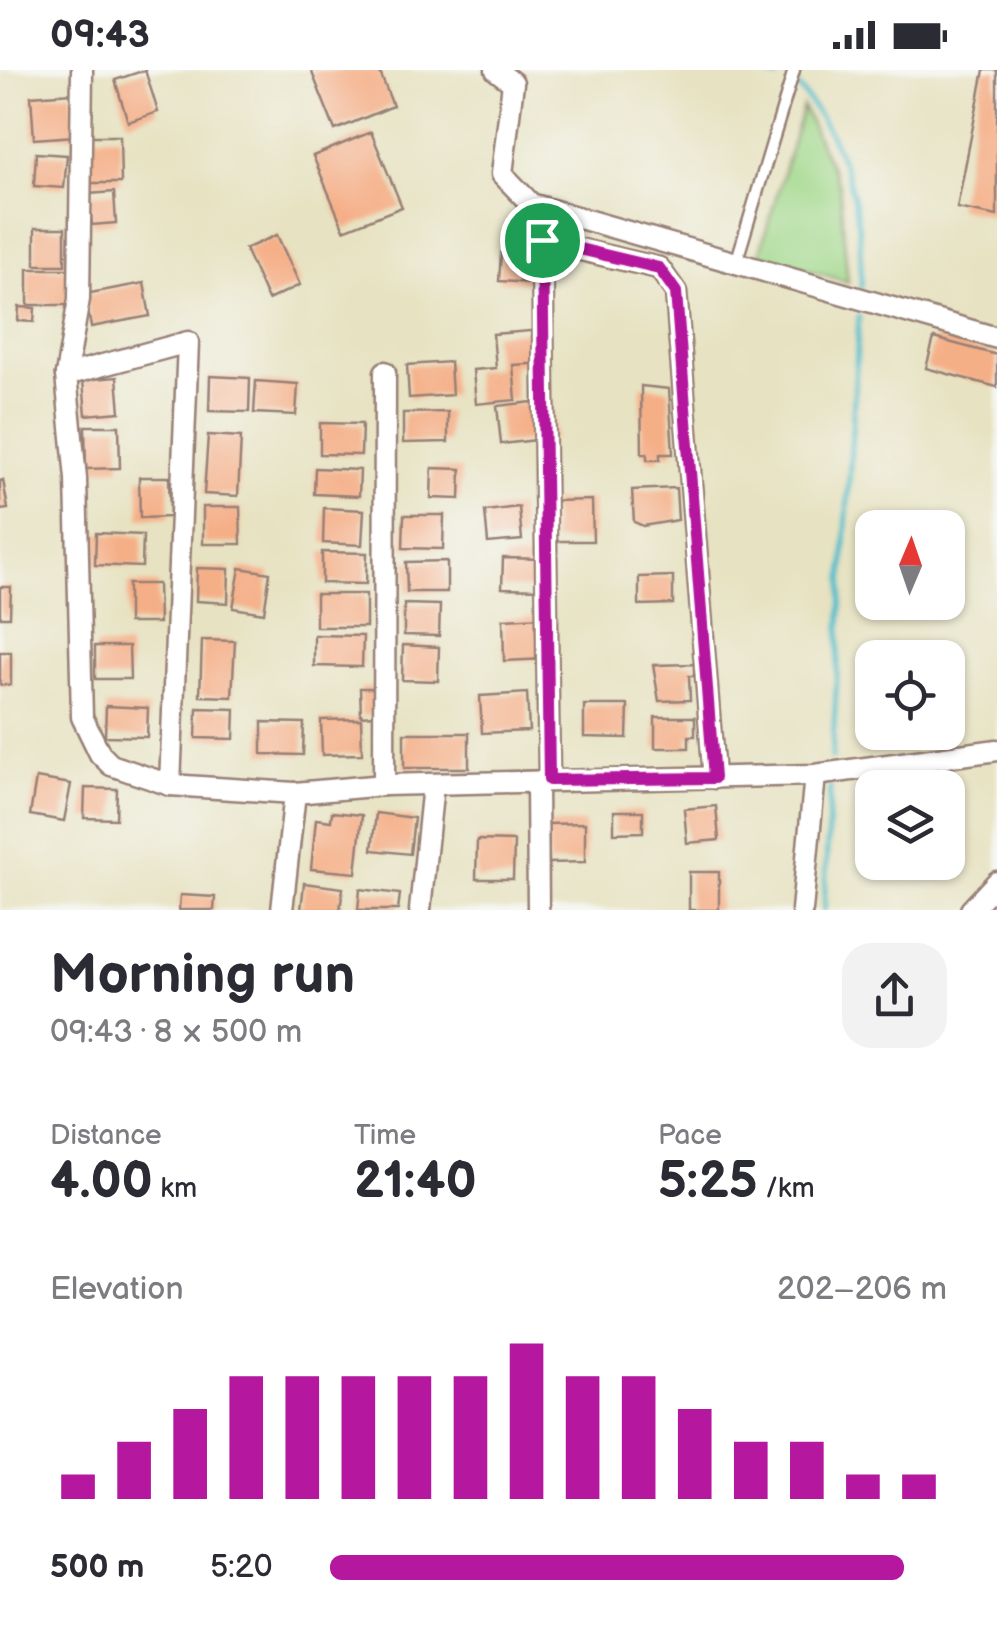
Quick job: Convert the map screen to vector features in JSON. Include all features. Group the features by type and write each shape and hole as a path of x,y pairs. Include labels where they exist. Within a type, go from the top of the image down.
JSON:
{"street":[{"path":"82,70 79,298 66,375 76,479 82,717 100,754 111,766 170,785 295,793 384,785 815,775 997,750"},
{"path":"496,70 513,84 502,174 531,204 997,338"},
{"path":"538,910 543,782 542,240 659,268 676,292 714,778"},
{"path":"66,375 188,342 170,785"},
{"path":"384,785 385,372"},
{"path":"802,910 815,775"},
{"path":"420,910 433,785"},
{"path":"282,910 295,793"},
{"path":"971,910 997,882"}],"lane":[{"path":"736,264 794,70"}],"green space":[{"path":"803,107 839,185 848,282 759,255"}],"building":[{"path":"145,70 158,112 128,122 115,80"},
{"path":"311,70 379,70 393,106 335,130"},
{"path":"984,70 997,70 997,216 957,208"},
{"path":"72,93 76,136 34,139 31,96"},
{"path":"371,132 402,207 344,230 313,156"},
{"path":"84,136 120,136 121,183 84,183"},
{"path":"36,153 67,155 64,188 34,186"},
{"path":"114,192 116,223 92,225 89,194"},
{"path":"35,228 65,228 65,265 35,265"},
{"path":"277,235 300,285 268,300 245,249"},
{"path":"501,253 534,255 532,283 499,281"},
{"path":"28,269 69,269 69,305 28,305"},
{"path":"144,283 150,316 91,327 85,294"},
{"path":"19,307 35,308 34,322 18,321"},
{"path":"541,330 544,363 513,365 516,400 476,404 473,370 496,368 493,334"},
{"path":"934,338 997,355 997,387 926,368"},
{"path":"450,362 452,395 409,398 407,365"},
{"path":"210,376 250,378 249,412 209,411"},
{"path":"117,377 120,412 86,415 83,380"},
{"path":"256,381 298,384 296,415 254,413"},
{"path":"641,386 669,389 673,454 660,454 660,460 647,460 647,454 642,454"},
{"path":"551,400 555,438 501,444 497,406"},
{"path":"448,412 448,442 403,443 403,413"},
{"path":"320,423 362,424 361,455 320,454"},
{"path":"85,426 119,426 120,468 86,469"},
{"path":"208,435 241,437 238,496 204,494"},
{"path":"315,468 360,470 359,496 314,494"},
{"path":"432,468 461,469 460,499 431,498"},
{"path":"139,477 169,477 170,517 140,518"},
{"path":"3,480 8,509 0,510 0,481"},
{"path":"676,488 678,520 643,526 634,522 632,490"},
{"path":"592,500 593,541 553,541 552,501"},
{"path":"203,507 240,507 241,544 203,544"},
{"path":"519,507 522,540 488,543 485,511"},
{"path":"324,508 364,510 362,545 323,543"},
{"path":"404,515 444,515 443,549 403,548"},
{"path":"96,533 143,535 142,567 95,565"},
{"path":"322,552 367,553 366,584 322,583"},
{"path":"503,558 544,559 543,589 502,588"},
{"path":"447,561 447,592 407,592 406,562"},
{"path":"197,568 229,569 228,603 196,601"},
{"path":"240,568 270,573 264,613 233,608"},
{"path":"673,576 673,604 639,605 639,577"},
{"path":"128,584 158,584 159,623 128,623"},
{"path":"0,587 11,587 10,617 0,617"},
{"path":"316,594 366,594 366,627 316,627"},
{"path":"404,604 440,605 439,636 404,635"},
{"path":"545,617 546,659 504,661 503,619"},
{"path":"314,635 363,636 362,667 314,666"},
{"path":"202,640 235,641 232,697 200,696"},
{"path":"403,645 439,647 438,681 402,680"},
{"path":"95,646 129,646 130,679 95,679"},
{"path":"0,652 11,652 11,685 0,685"},
{"path":"694,664 694,676 689,676 690,700 659,701 653,665"},
{"path":"360,688 373,688 374,715 361,716"},
{"path":"527,693 529,731 482,733 480,696"},
{"path":"584,705 628,705 627,738 584,737"},
{"path":"106,706 148,708 147,737 105,736"},
{"path":"197,708 235,709 234,739 196,738"},
{"path":"655,717 695,717 695,736 689,736 689,748 655,748"},
{"path":"361,719 362,754 322,755 321,720"},
{"path":"262,722 304,723 303,755 262,754"},
{"path":"404,733 469,733 469,768 404,768"},
{"path":"36,778 71,784 64,821 30,815"},
{"path":"85,788 117,789 116,819 84,818"},
{"path":"716,806 719,840 687,843 684,809"},
{"path":"614,811 643,811 643,832 614,833"},
{"path":"332,812 362,815 356,873 311,869 316,819 331,821"},
{"path":"376,813 414,818 410,854 372,850"},
{"path":"585,823 585,862 549,863 548,824"},
{"path":"477,840 514,841 513,879 476,879"},
{"path":"689,872 719,872 719,910 689,910"},
{"path":"304,883 343,888 340,910 301,910"},
{"path":"360,889 400,894 398,910 358,910"},
{"path":"180,895 215,897 214,910 179,910"}],"waterway":[{"path":"759,70 777,78"},
{"path":"798,87 829,132 849,180 859,232 861,287"},
{"path":"832,758 859,317"},
{"path":"824,910 830,788"}],"route":[{"path":"542,240 659,268 676,292 714,778 549,780 542,240"}]}
